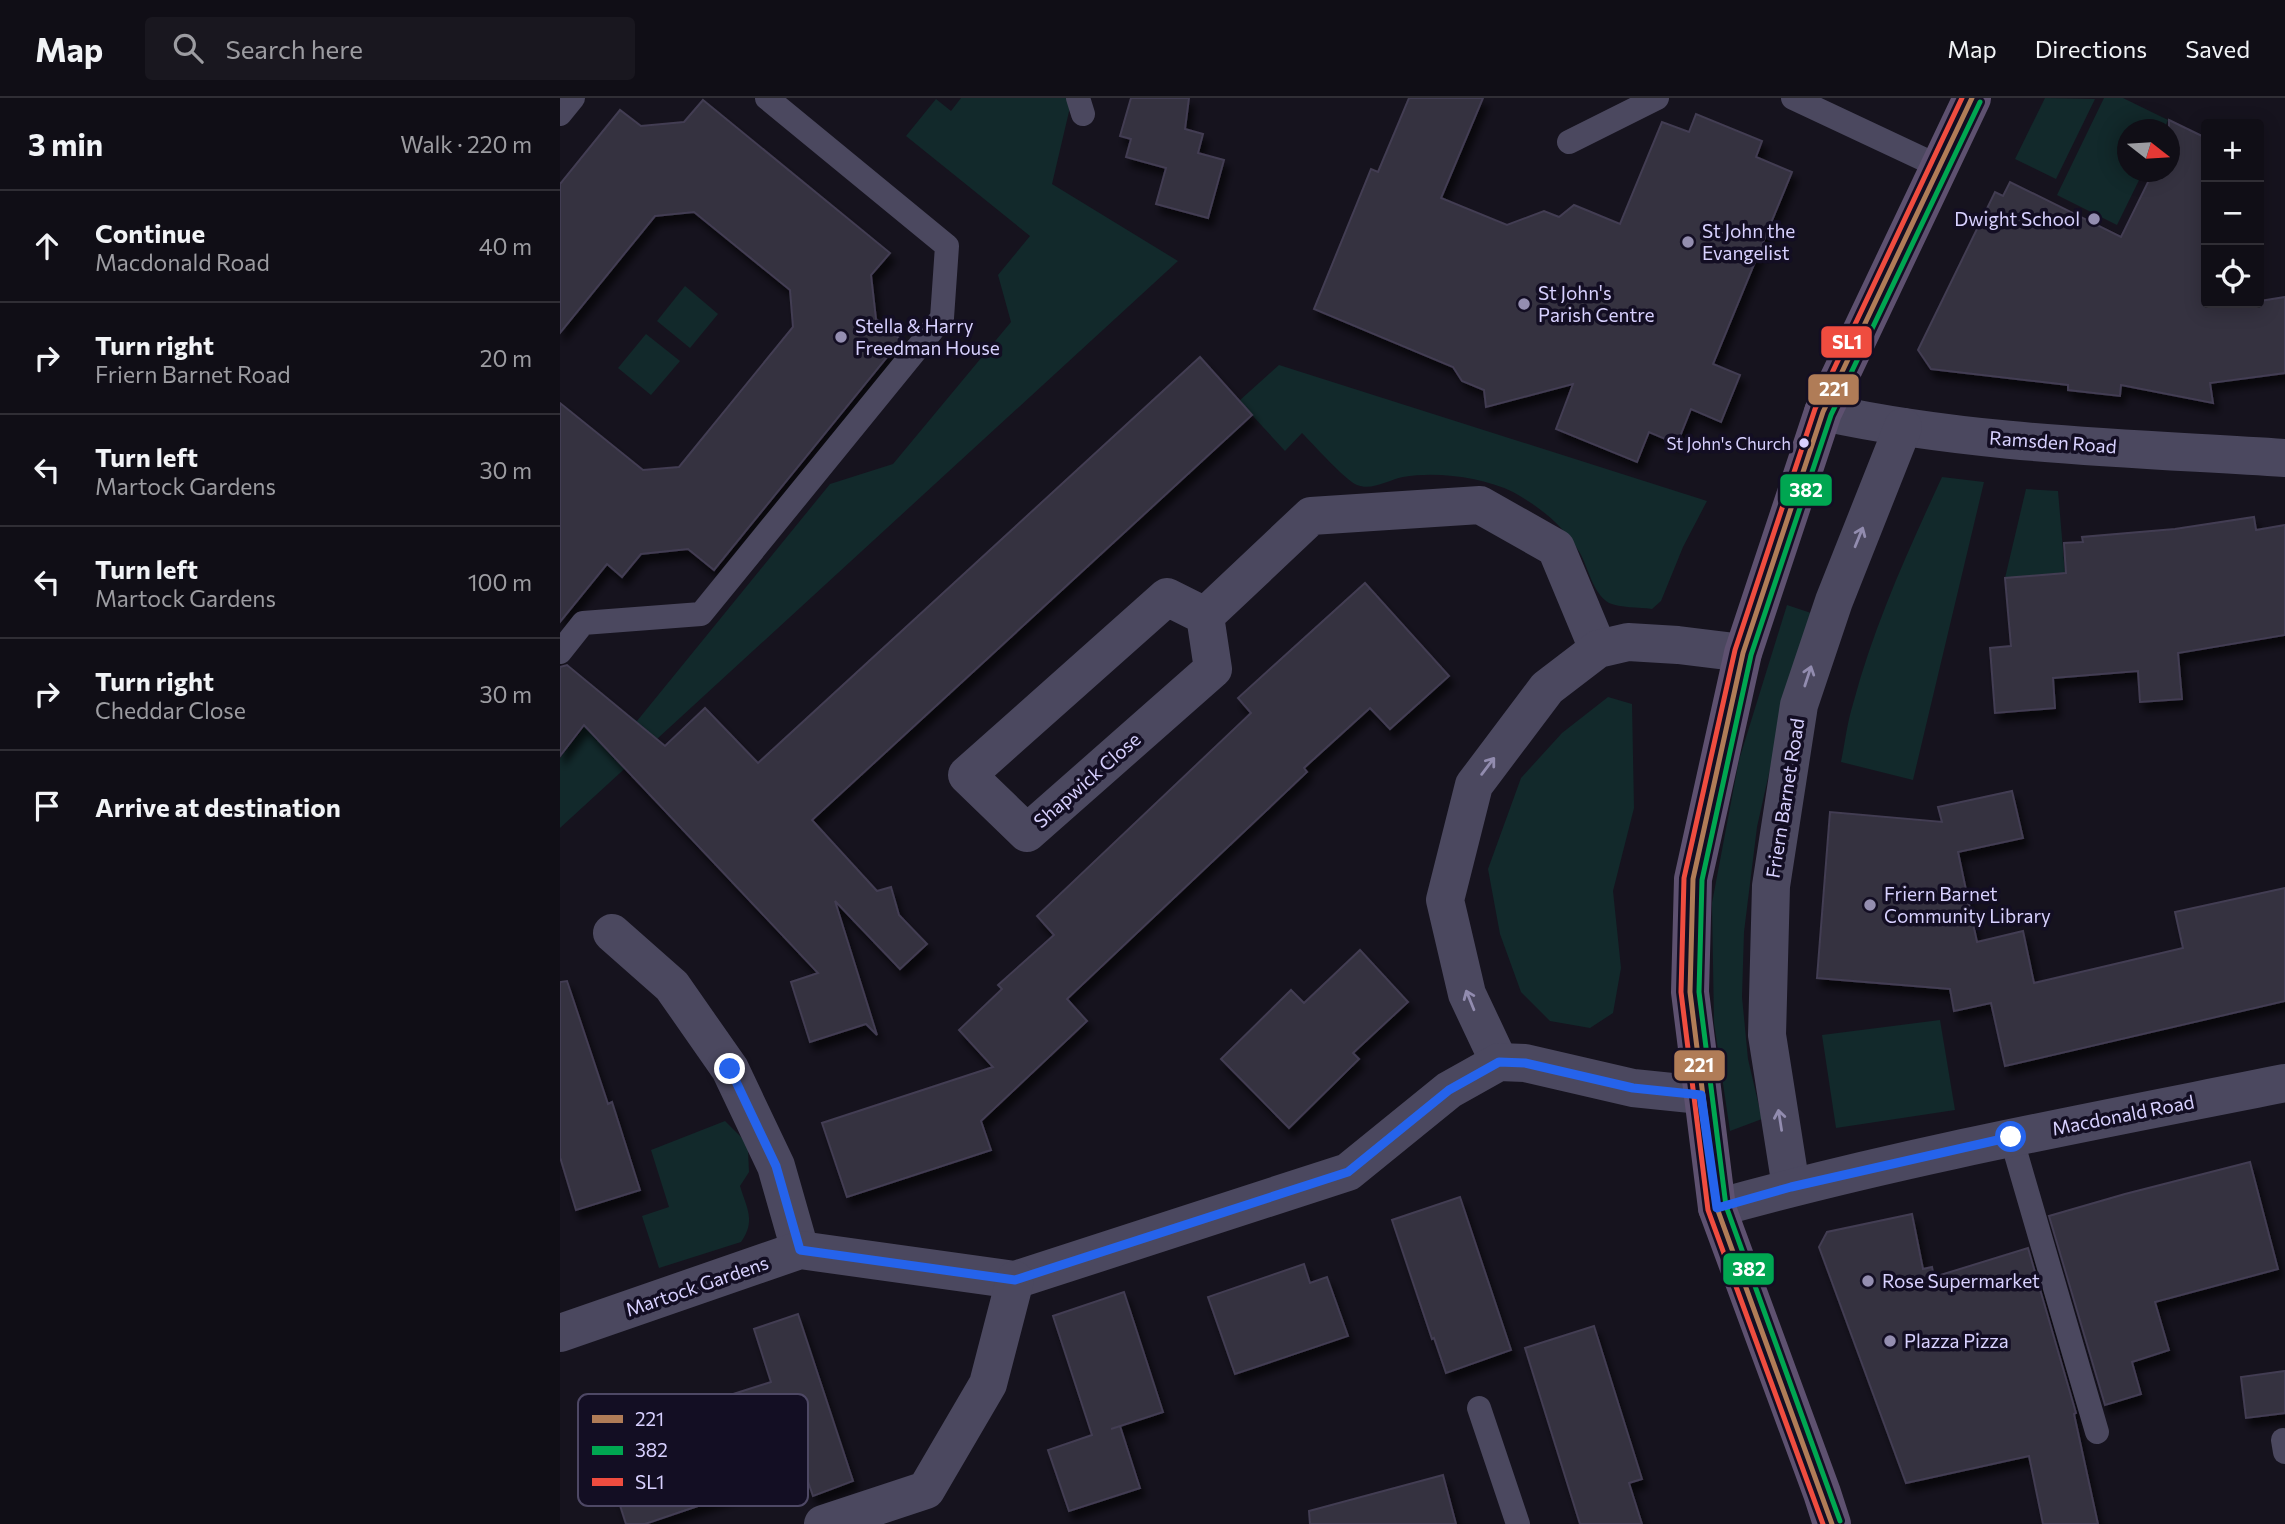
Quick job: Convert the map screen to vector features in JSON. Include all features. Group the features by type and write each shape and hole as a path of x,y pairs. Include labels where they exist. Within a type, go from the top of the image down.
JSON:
{"main road":[{"path":"1832,1524 1717,1208 1690,992 1693,879 1743,653 1823,412 1972,98"}],"street":[{"name":"Ramsden Road","path":"1823,412 1903,427 2029,441 2285,458"},
{"name":"Friern Barnet Road","path":"1791,1187 1767,1035 1771,886 1799,705 1833,601 1903,427"},
{"path":"1205,616 1311,516 1479,505 1556,548 1598,649"},
{"name":"Shapwick Close","path":"1167,597 1205,616 1213,669 1027,833 967,775 1167,597"},
{"path":"1701,1095 1633,1088 1525,1063 1499,1062 1467,994 1445,900 1474,785 1547,688 1598,649 1628,642 1743,653"},
{"path":"612,933 672,986 730,1069 776,1166 800,1250"},
{"name":"Martock Gardens","path":"560,1333 800,1250 1015,1280 1348,1172 1449,1090 1499,1062"},
{"name":"Macdonald Road","path":"1717,1208 1791,1187 2011,1137 2285,1083"},
{"path":"823,1524 926,1490 988,1384 1015,1280"}],"lane":[{"path":"560,114 573,98"},
{"path":"560,652 583,623 701,614 942,318 947,246 767,98"},
{"path":"1569,142 1657,98"},
{"path":"1793,98 1938,166"},
{"path":"2011,1137 2096,1432"},
{"path":"1479,1408 1518,1524"}],"green space":[{"path":"961,98 1067,98 1071,103 1052,184 1178,261 560,828 560,758 586,725 603,738 624,712 637,721 830,484 893,464 1011,322 998,275 1030,236 906,136 936,99 951,111"},
{"path":"2045,98 2095,99 2056,179 2015,159"},
{"path":"2104,98 2123,98 2166,119 2117,119 2117,182 2138,182 2117,225 2057,195"},
{"path":"685,286 718,314 690,348 657,321"},
{"path":"646,334 680,361 651,395 618,368"},
{"path":"1279,365 1707,501 1683,547 1661,601 1652,609 1613,605 1599,593 1580,553 1567,534 1533,504 1513,492 1488,482 1444,475 1416,475 1363,487 1345,476 1302,433 1285,451 1239,401"},
{"path":"1942,477 1984,482 1913,780 1841,762 1851,711 1881,617"},
{"path":"2026,489 2058,491 2065,573 2005,578"},
{"path":"1787,605 1814,614 1778,733 1757,827 1744,932 1742,997 1748,1059 1762,1119 1730,1131 1714,1023 1712,903 1739,760"},
{"path":"1608,697 1632,704 1634,808 1613,891 1621,968 1613,1013 1590,1028 1550,1021 1521,992 1500,934 1488,869 1521,778 1562,733"},
{"path":"1940,1020 1955,1110 1836,1128 1822,1035"},
{"path":"725,1121 751,1147 748,1150 749,1172 740,1186 749,1215 746,1235 741,1242 659,1268 642,1216 669,1207 651,1150"}],"building":[{"path":"1131,98 1189,98 1185,129 1203,134 1198,153 1224,160 1208,218 1156,204 1166,168 1126,157 1131,139 1120,136"},
{"path":"1409,98 1483,98 1441,198 1507,225 1544,211 1559,217 1574,205 1620,224 1662,122 1689,132 1696,114 1762,141 1756,157 1792,172 1713,364 1740,375 1721,422 1691,409 1677,444 1649,432 1637,462 1556,429 1573,384 1486,407 1484,390 1462,381 1453,367 1314,309 1371,169 1378,172"},
{"name":"Stella & Harry Freedman House","path":"703,100 890,253 871,275 876,319 901,340 714,570 688,549 641,554 622,577 607,564 560,622 560,403 643,470 679,467 793,327 790,290 694,212 655,216 560,333 560,184 620,110 641,126 684,122"},
{"path":"2180,125 2201,136 2201,308 2264,308 2264,300 2285,297 2285,373 2210,383 2213,403 2121,385 2120,396 2068,390 2068,385 1931,369 1918,350 1995,192 2003,196 2010,182 2121,237 2148,182 2180,182"},
{"path":"1200,357 1252,415 812,820 877,891 891,887 899,915 927,944 900,969 835,901 877,1035 866,1024 810,1042 791,982 818,973 584,725 560,756 560,667 567,665 665,746 705,708 758,763"},
{"path":"2254,517 2256,530 2285,525 2285,635 2178,653 2182,699 2140,702 2138,671 2053,678 2055,708 1995,713 1990,648 2011,646 2005,578 2066,573 2064,543 2083,542 2082,537 2175,529"},
{"path":"1365,583 1449,676 1390,729 1370,708 1304,768 1307,772 1067,999 1087,1021 981,1121 991,1150 847,1197 822,1123 993,1067 959,1030 1002,989 998,985 1054,935 1037,916 1251,713 1238,698"},
{"path":"2012,791 2023,838 1958,852 1977,942 2023,931 2034,983 2183,948 2175,912 2285,888 2285,1001 2005,1066 1991,1003 1954,1011 1950,989 1817,978 1830,812 1942,822 1938,807"},
{"path":"1360,950 1408,1002 1353,1053 1359,1059 1289,1128 1221,1059 1291,990 1304,1003"},
{"path":"567,981 608,1104 612,1102 640,1190 576,1210 560,1157 560,982"},
{"path":"2250,1162 2278,1269 2155,1302 2169,1350 2132,1362 2141,1394 2105,1405 2049,1216"},
{"path":"1460,1197 1511,1350 1446,1373 1392,1220"},
{"path":"1912,1214 1923,1269 1932,1267 1934,1277 2028,1248 2076,1413 2074,1414 2098,1524 2043,1524 2029,1456 1906,1483 1819,1247 1827,1232"},
{"path":"1304,1264 1310,1283 1327,1277 1348,1336 1235,1374 1208,1297"},
{"path":"1124,1292 1163,1412 1120,1426 1140,1488 1069,1511 1048,1450 1092,1435 1053,1316"},
{"path":"798,1314 853,1481 813,1496 808,1482 808,1394 733,1394 771,1382 754,1329"},
{"path":"1594,1326 1642,1479 1629,1483 1642,1524 1580,1524 1525,1348"},
{"path":"2285,1371 2285,1413 2246,1418 2241,1377"},
{"path":"1443,1475 1456,1524 1310,1524 1309,1511"},
{"path":"620,1506 698,1506 645,1524 626,1524"}],"transit line":[{"name":"SL1","path":"1823,1524 1708,1210 1681,992 1684,878 1735,650 1815,409 1962,98"},
{"name":"221","path":"1832,1524 1717,1208 1690,992 1693,879 1743,653 1823,412 1972,98"},
{"name":"382","path":"1840,1521 1726,1206 1699,992 1702,880 1751,655 1831,415 1980,102"}],"place":[{"name":"Dwight School","path":"2094,219"},
{"name":"St John the Evangelist","path":"1688,242"},
{"name":"St John's Parish Centre","path":"1524,304"},
{"name":"Stella & Harry Freedman House","path":"841,337"},
{"name":"St John's Church","path":"1804,443"},
{"name":"Friern Barnet Community Library","path":"1870,905"},
{"name":"Rose Supermarket","path":"1868,1281"},
{"name":"Plazza Pizza","path":"1890,1341"}],"route":[{"path":"730,1069 776,1166 800,1250 1015,1280 1348,1172 1449,1090 1499,1062 1525,1063 1633,1088 1701,1095 1717,1208 1791,1187 2011,1137"}]}
